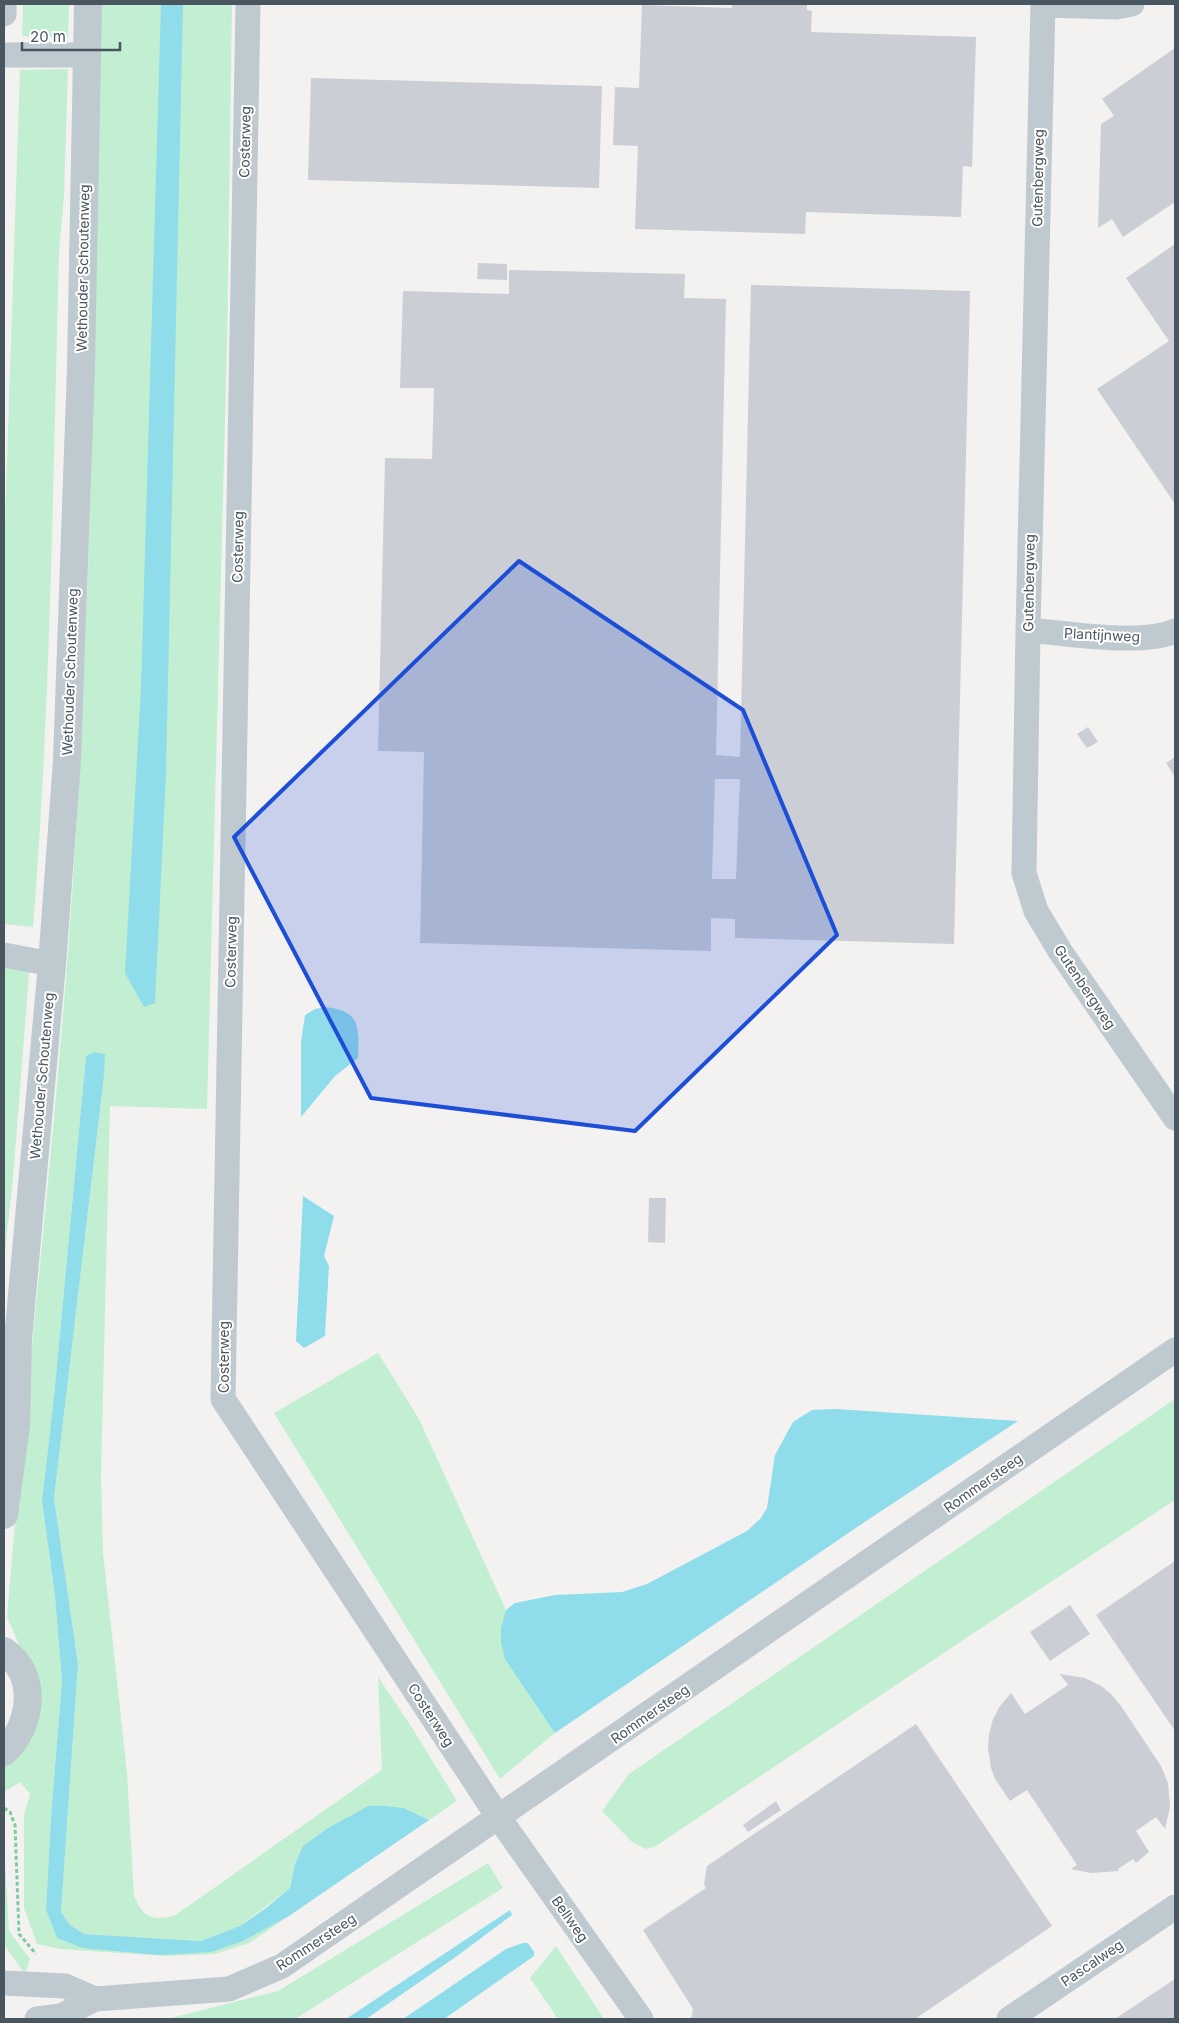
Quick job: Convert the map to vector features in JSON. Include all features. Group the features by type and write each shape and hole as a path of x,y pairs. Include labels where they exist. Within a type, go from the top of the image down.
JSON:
{"street":[{"path":"4,4 4,14"},
{"name":"Wethouder Schoutenweg","path":"4,1515 16,1425 18,1339 52,964 68,751 81,368 88,4"},
{"name":"Costerweg","path":"248,4 223,1399 499,1818"},
{"path":"1042,4 1116,7 1132,4"},
{"name":"Gutenbergweg","path":"1042,4 1024,873 1036,911 1060,951 1175,1118"},
{"path":"4,55 86,55"},
{"name":"Plantijnweg","path":"1028,630 1130,638 1164,636 1175,631"},
{"path":"4,955 52,964"},
{"name":"Wethouder Schoutenweg","path":"4,1386 18,1339"},
{"name":"Rommersteeg","path":"37,2019 61,2016 95,1999 229,1990 282,1966 1175,1350"},
{"path":"4,1651 20,1669 27,1687 28,1706 24,1726 14,1743 4,1752"},
{"name":"Bellweg","path":"499,1818 642,2019"},
{"name":"Pascalweg","path":"1010,2019 1175,1908"},
{"name":"Rommersteeg","path":"4,1983 65,1986 95,1999"}],"path":[{"path":"4,1808 10,1812 15,1825 19,1934 40,1959"}],"highlighted area":[{"path":"519,561 743,710 837,935 635,1131 371,1098 234,837"}],"green space":[{"path":"23,4 69,4 68,38 22,36"},
{"path":"101,4 232,4 227,343 207,1109 110,1106 101,1475 103,1552 127,1773 134,1895 144,1913 148,1916 159,1918 174,1916 382,1770 378,1677 411,1726 457,1801 429,1820 404,1808 368,1806 328,1828 303,1847 295,1864 290,1888 240,1926 201,1941 84,1934 70,1925 61,1912 78,1664 54,1498 104,1076 104,1054 94,1052 86,1056 54,1397 42,1501 55,1596 62,1681 46,1910 57,1938 82,1948 243,1941 289,1916 249,1943 215,1954 165,1956 60,1949 37,1944 24,1908 24,1815 30,1794 20,1782 4,1792 4,1767 8,1762 38,1688 7,1617 59,1065 73,881 89,552"},
{"path":"68,69 64,196 59,251 48,674 33,927 4,924 4,552 20,70"},
{"path":"4,959 30,962 13,1178 4,1260"},
{"path":"378,1353 419,1419 506,1610 505,1656 556,1732 500,1779 274,1413"},
{"path":"1175,1399 1175,1500 656,1846 646,1849 631,1841 602,1811 629,1774"},
{"path":"4,1844 9,1931 30,1959 25,1974 4,1945"},
{"path":"488,1863 503,1888 295,2019 167,2019 278,1991"},
{"path":"556,1946 604,2019 558,2019 530,1978"}],"water":[{"path":"161,4 183,4 166,773 155,1003 144,1007 125,973 141,688"},
{"path":"326,1007 345,1012 354,1020 358,1032 358,1058 335,1076 301,1117 301,1042 305,1015 315,1009"},
{"path":"94,1052 105,1054 104,1076 54,1498 78,1664 61,1912 70,1925 84,1934 201,1941 240,1926 266,1908 290,1888 295,1864 303,1846 328,1828 368,1806 404,1808 429,1820 289,1916 243,1941 211,1952 159,1955 82,1948 57,1938 46,1910 62,1681 55,1596 42,1501 54,1397 86,1056"},
{"path":"303,1196 334,1216 324,1256 329,1266 325,1336 304,1348 296,1341"},
{"path":"836,1409 1018,1421 866,1521 555,1733 505,1659 501,1642 501,1628 506,1610 515,1603 555,1595 622,1592 647,1584 747,1531 761,1518 767,1508 775,1455 793,1422 812,1410"},
{"path":"510,1910 512,1915 366,2019 346,2019"},
{"path":"528,1943 534,1952 534,1956 444,2019 403,2019 506,1949"}],"building":[{"path":"732,4 807,4 807,10 812,11 811,32 976,37 972,167 963,166 961,217 806,212 805,234 635,229 638,146 613,145 615,87 639,88 642,5 732,8"},
{"path":"1175,48 1175,202 1123,237 1112,219 1098,228 1101,124 1114,116 1102,99"},
{"path":"311,78 602,86 599,188 308,180"},
{"path":"1175,244 1175,504 1097,389 1169,341 1126,278"},
{"path":"478,263 507,264 507,280 477,279"},
{"path":"509,270 685,274 684,298 726,299 716,755 740,757 751,285 970,291 954,944 735,938 735,919 711,918 711,951 420,943 424,752 378,751 385,458 432,459 434,388 400,388 403,291 509,294","holes":["715,779 740,779 736,879 712,879"]},
{"path":"1088,727 1098,742 1087,748 1077,734"},
{"path":"1175,757 1175,777 1166,763"},
{"path":"649,1198 666,1198 665,1243 648,1242"},
{"path":"1175,1561 1175,1731 1096,1615"},
{"path":"1070,1605 1090,1634 1050,1661 1030,1632"},
{"path":"1060,1674 1085,1678 1101,1686 1111,1694 1161,1766 1168,1783 1170,1807 1165,1829 1156,1817 1136,1831 1149,1852 1136,1863 1133,1859 1118,1869 1119,1871 1091,1873 1071,1869 1077,1865 1027,1790 1010,1801 995,1779 991,1768 988,1748 989,1734 993,1719 1000,1706 1011,1693 1025,1714 1068,1685"},
{"path":"916,1724 1052,1926 915,2019 691,2019 693,2009 643,1930 706,1888 704,1884 707,1866"},
{"path":"776,1801 781,1810 748,1832 743,1825"},
{"path":"1175,1979 1175,2019 1115,2019"}]}
